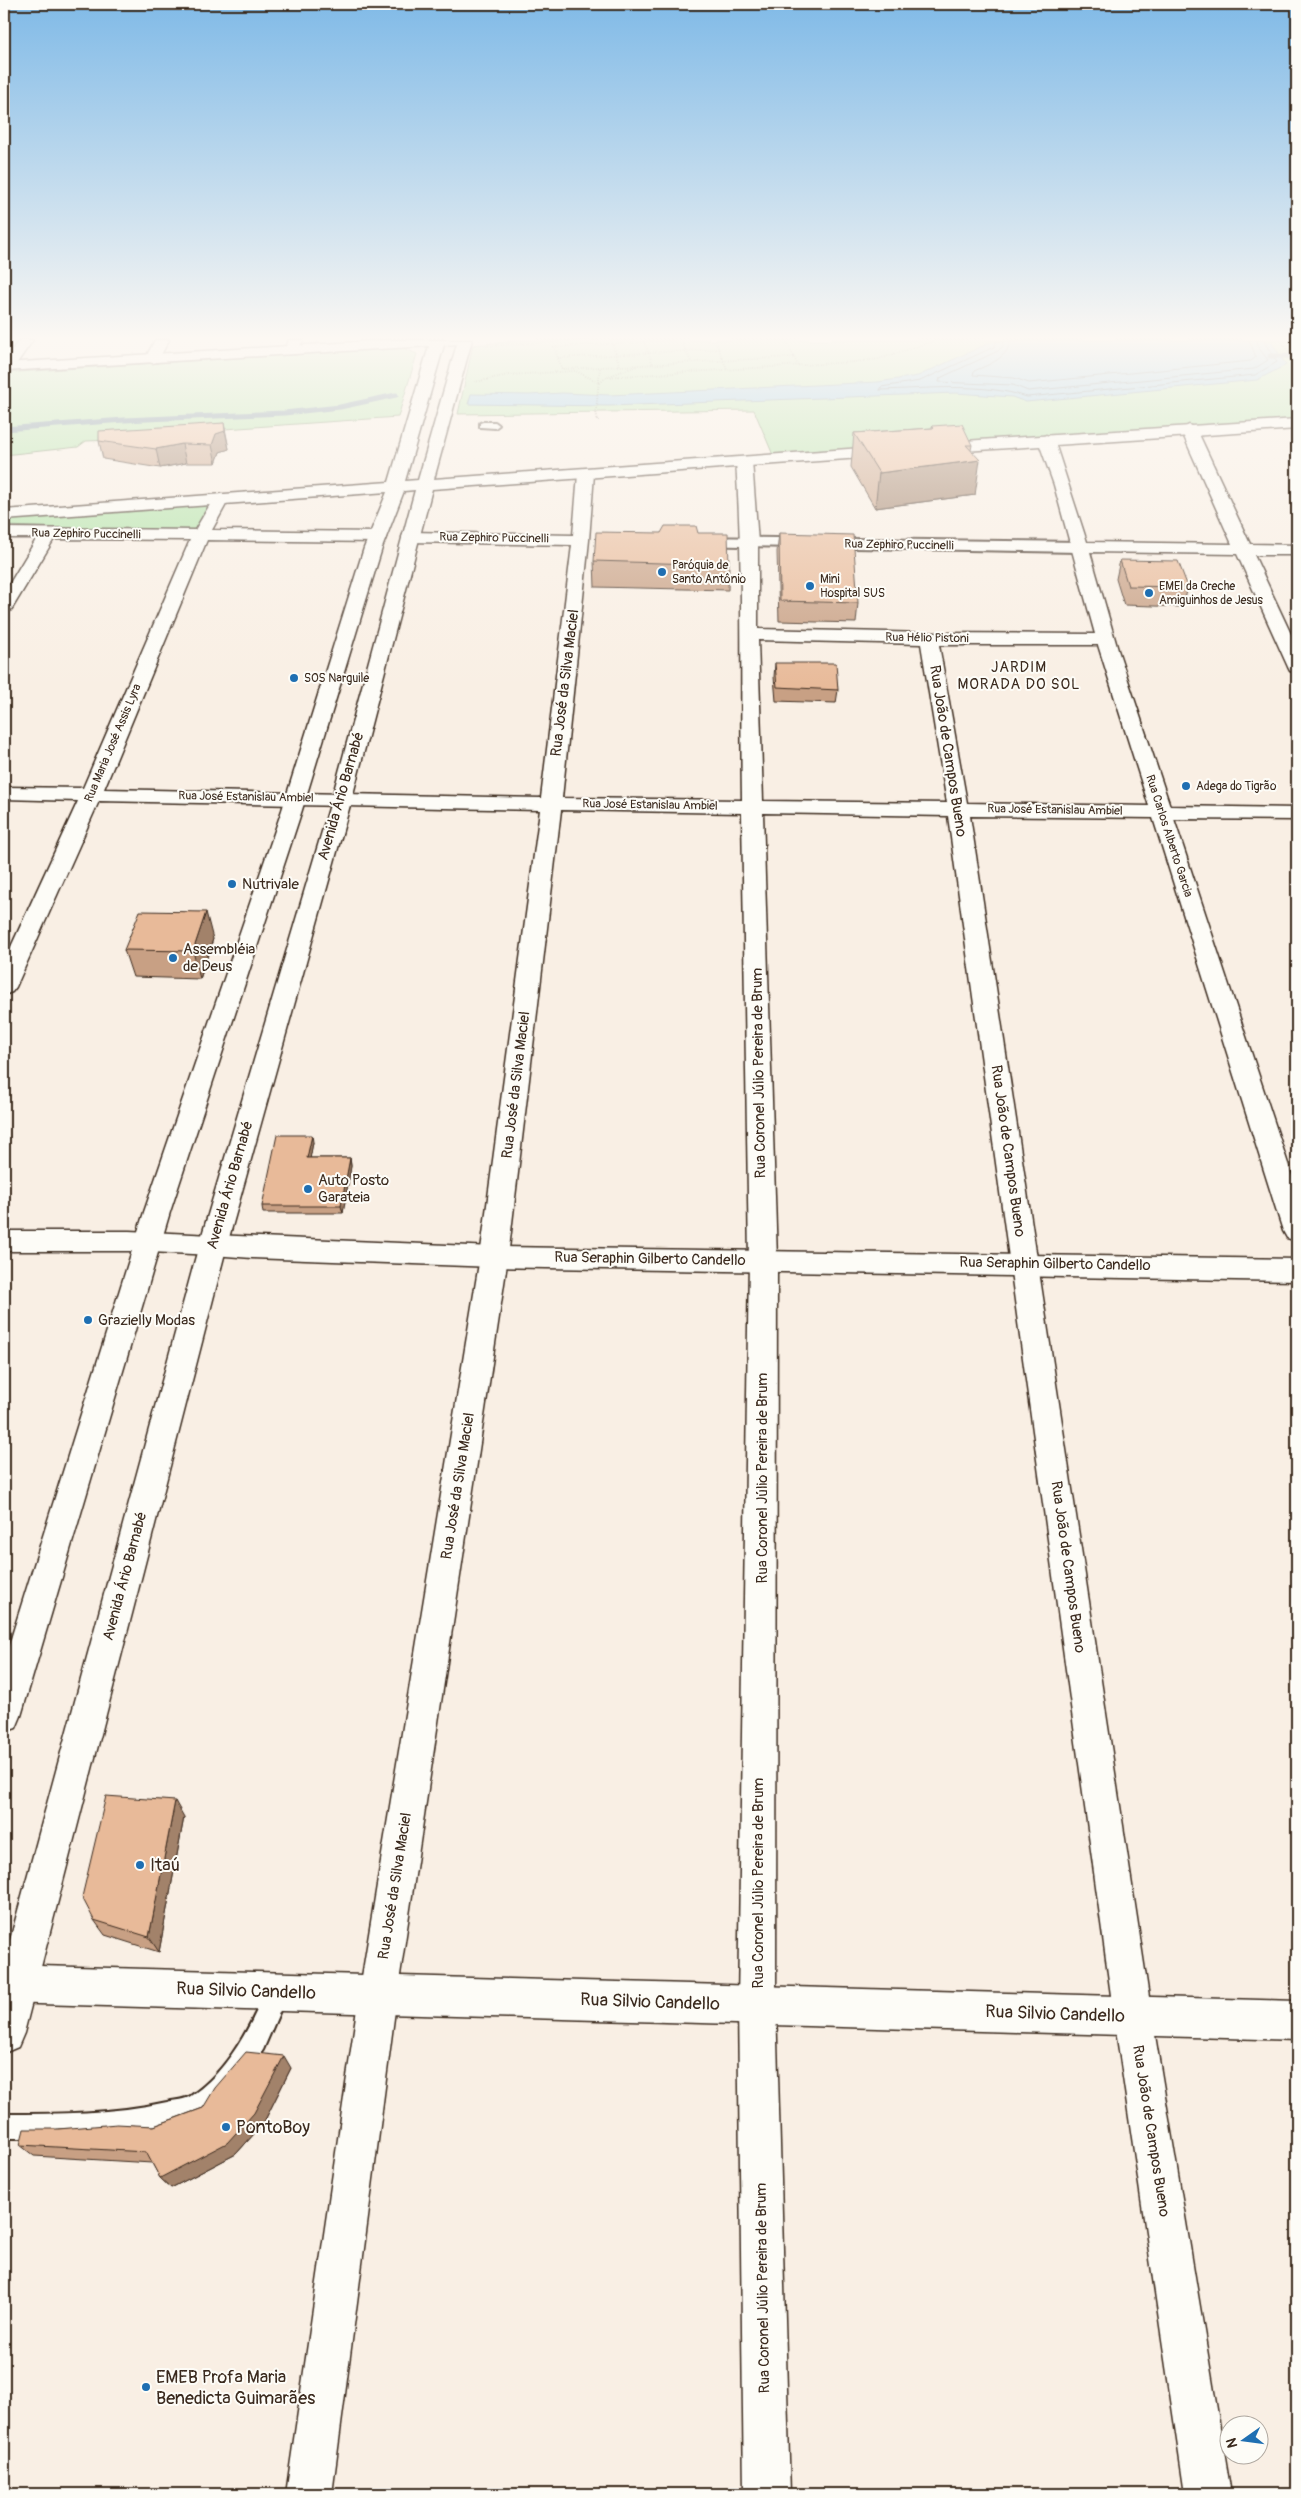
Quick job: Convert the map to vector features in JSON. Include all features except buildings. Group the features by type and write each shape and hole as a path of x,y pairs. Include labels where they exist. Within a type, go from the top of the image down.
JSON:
{"street":[{"path":"4,1716 148,1243 296,798 345,634 397,487 403,457"},
{"name":"Avenida Ário Barnabé","path":"4,2033 11,1984 213,1245 342,798 432,457"},
{"path":"4,515 806,457"},
{"name":"Rua Carlos Alberto Garcia","path":"1051,457 1106,640 1297,1231"},
{"path":"1201,457 1297,667"},
{"name":"Rua Coronel Júlio Pereira de Brum","path":"744,461 750,542 749,634 763,1260 757,2005 767,2494"},
{"name":"Rua José da Silva Maciel","path":"309,2494 378,1995 494,1256 551,804 591,540 586,474"},
{"name":"Rua Maria José Assis Lyra","path":"4,987 91,795 202,536 221,499"},
{"name":"Rua Zephiro Puccinelli","path":"4,533 378,537"},
{"path":"4,607 48,534"},
{"name":"Rua Zephiro Puccinelli","path":"410,537 591,540"},
{"name":"Rua Zephiro Puccinelli","path":"675,541 1297,550"},
{"name":"Rua Hélio Pistoni","path":"749,634 929,639 1106,640"},
{"name":"Rua João de Campos Bueno","path":"929,639 958,809 1133,2016 1208,2494"},
{"name":"Rua José Estanislau Ambiel","path":"4,793 342,798 551,804 1297,814"},
{"name":"Rua Seraphin Gilberto Candello","path":"4,1241 148,1243 494,1256 1025,1263 1297,1270"},
{"name":"Rua Silvio Candello","path":"11,1984 1297,2021"}],"lane":[{"path":"4,2126 71,2126 130,2121 197,2107 222,2084 255,2042 277,1992"}],"green space":[{"path":"212,503 198,532 4,526 4,520"}],"place":[{"name":"Paróquia de Santo Antônio","path":"662,572"},
{"name":"Mini Hospital SUS","path":"810,586"},
{"name":"EMEI da Creche Amiguinhos de Jesus","path":"1149,593"},
{"name":"SOS Narguile","path":"294,678"},
{"name":"Adega do Tigrão","path":"1186,786"},
{"name":"Nutrivale","path":"232,884"},
{"name":"Assembléia de Deus","path":"173,958"},
{"name":"Auto Posto Garateia","path":"308,1189"},
{"name":"Grazielly Modas","path":"88,1320"},
{"name":"Itaú","path":"140,1865"},
{"name":"PontoBoy","path":"226,2127"},
{"name":"EMEB Profª Maria Benedicta Guimarães","path":"146,2387"}],"district":[{"name":"JARDIM MORADA DO SOL","path":"1019,676"}]}
